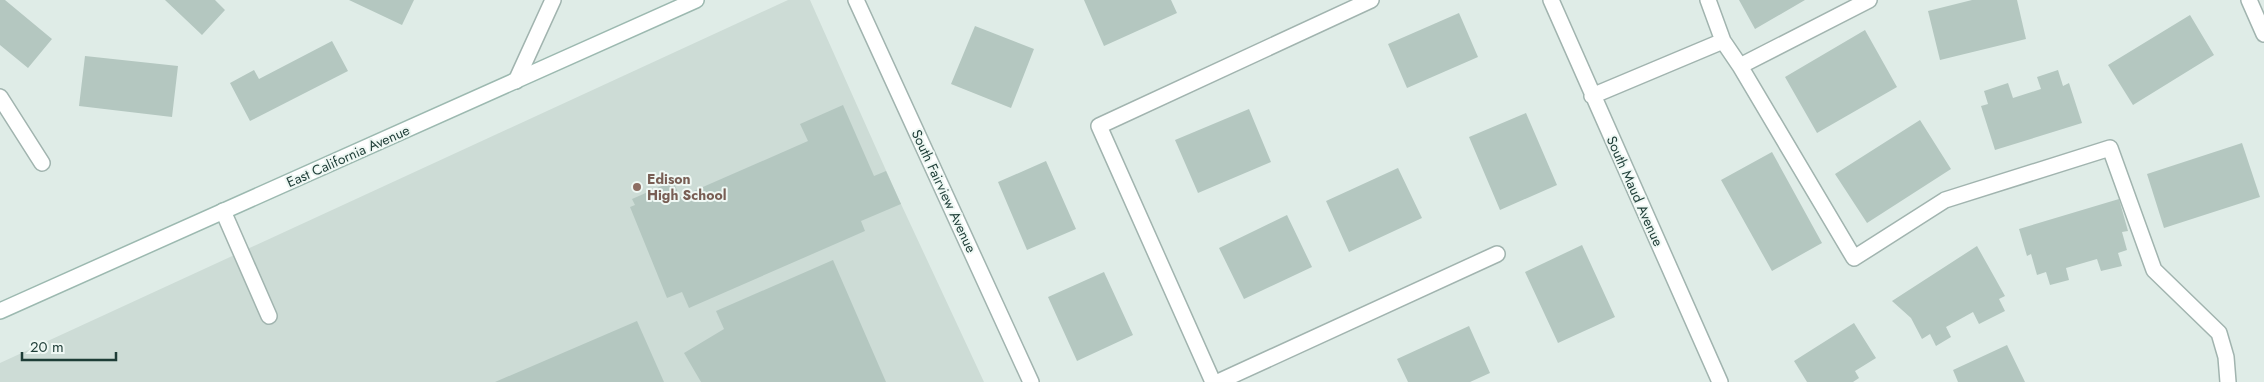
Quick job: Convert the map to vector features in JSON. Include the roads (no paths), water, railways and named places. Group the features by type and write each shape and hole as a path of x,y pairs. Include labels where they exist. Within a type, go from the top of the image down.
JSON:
{"street":[{"path":"516,81 553,0"},
{"name":"East California Avenue","path":"0,311 696,0"},
{"name":"South Fairview Avenue","path":"856,0 1031,382"},
{"path":"1213,382 1099,126 1370,0"},
{"name":"South Maud Avenue","path":"1551,0 1720,382"},
{"path":"1708,0 1723,41 1740,66 1854,258 1945,200 2110,148 2154,270 2219,333 2226,357 2228,382"},
{"path":"1740,66 1869,0"},
{"path":"2249,0 2264,34"},
{"path":"1592,96 1723,41"},
{"path":"0,97 42,163"},
{"path":"223,211 269,316"},
{"path":"1218,382 1497,254"}],"place":[{"name":"Edison High School","path":"637,187"}]}
